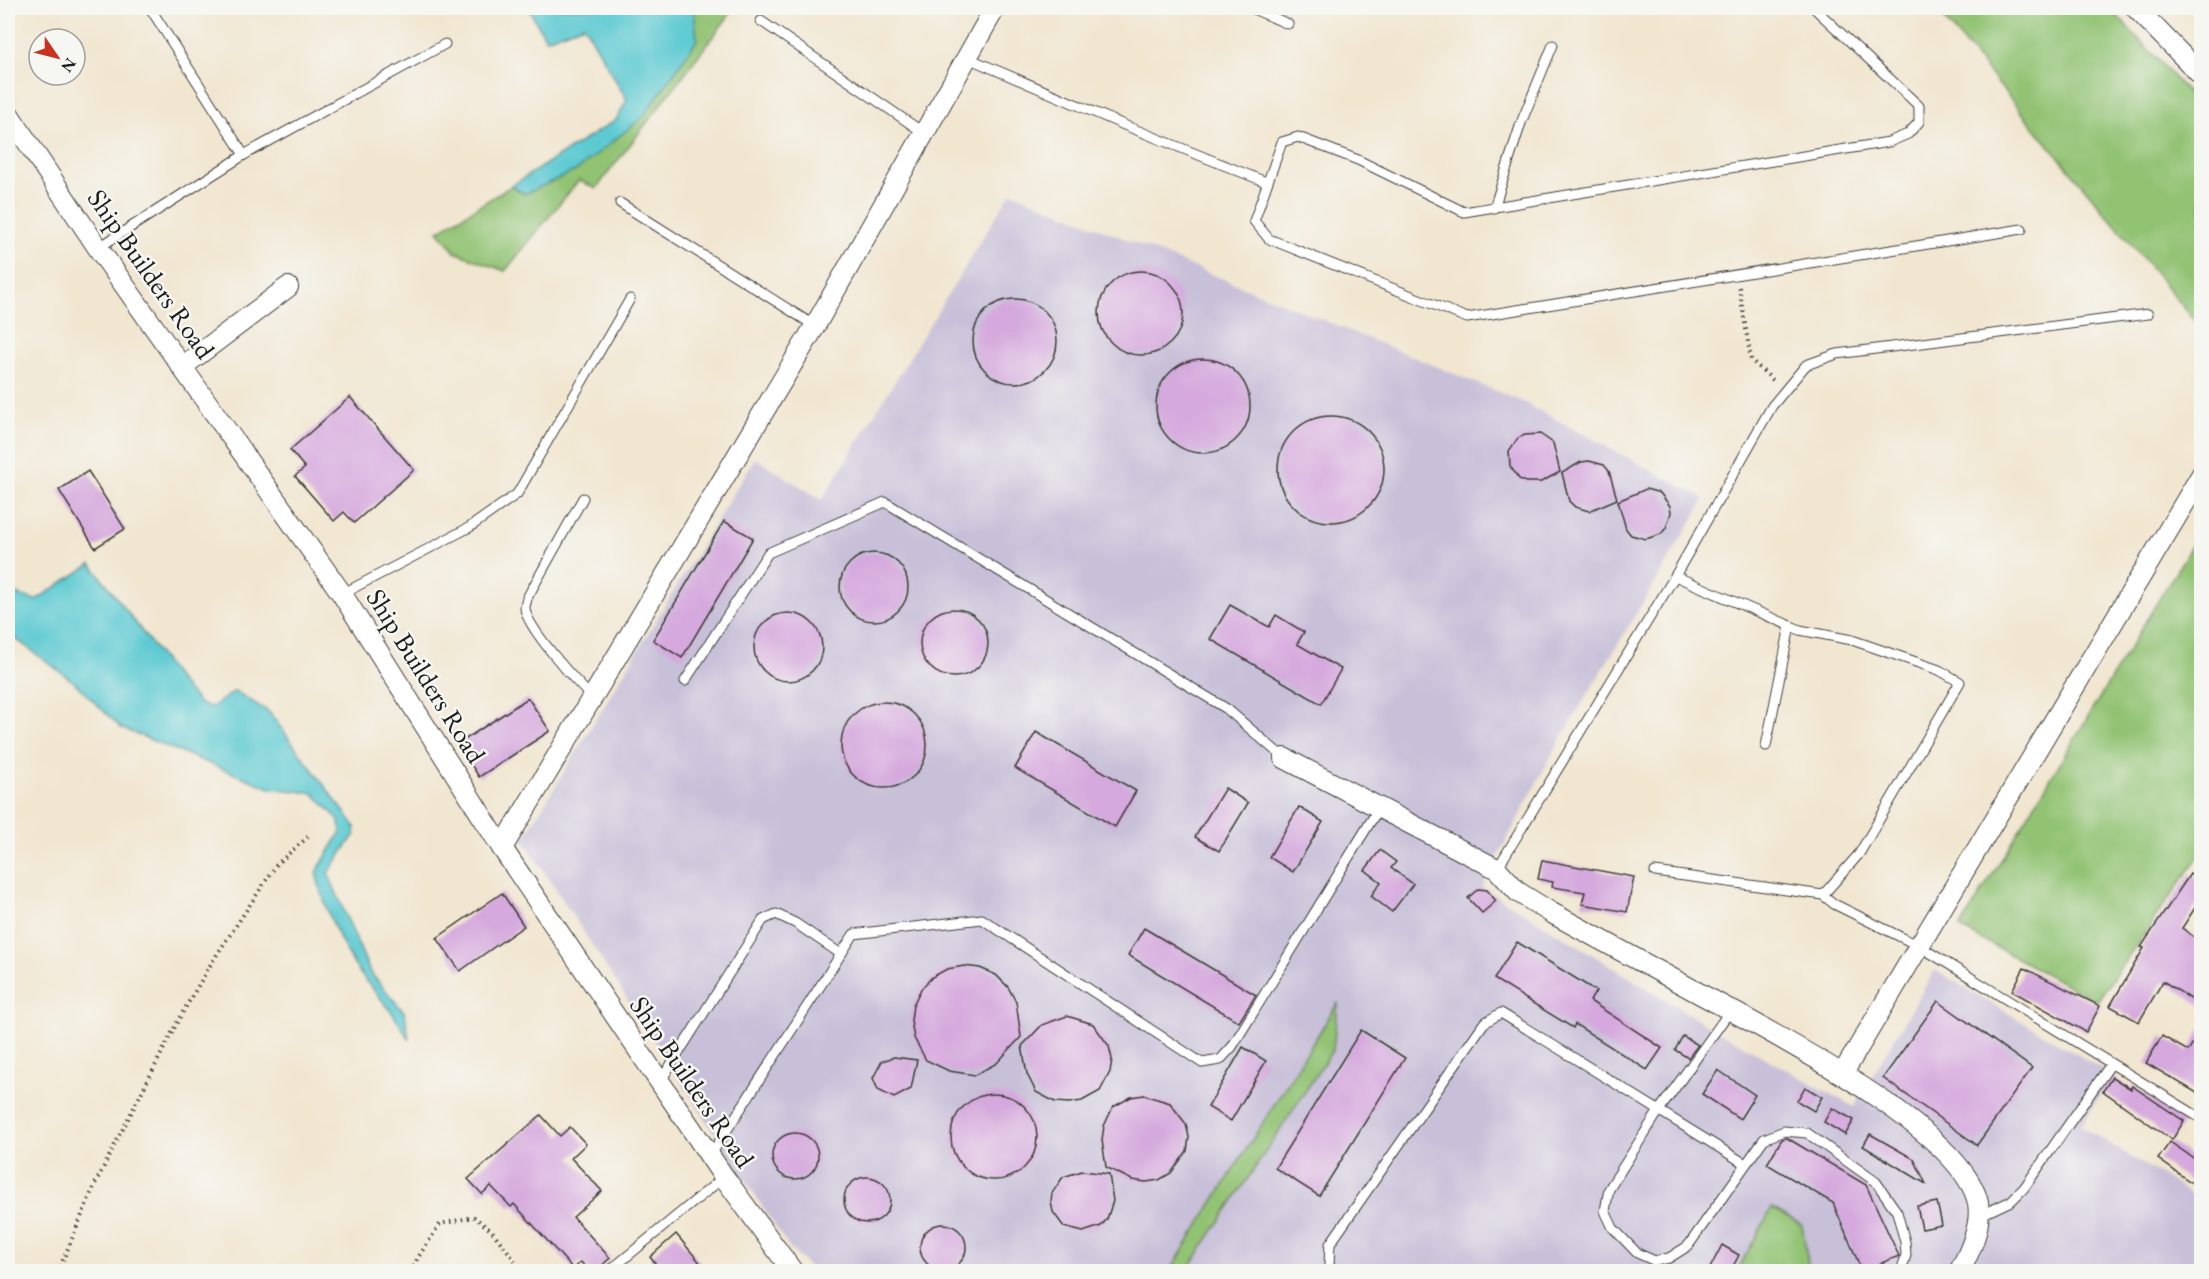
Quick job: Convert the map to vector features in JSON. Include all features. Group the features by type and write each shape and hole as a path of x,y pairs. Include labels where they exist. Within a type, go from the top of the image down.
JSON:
{"street":[{"path":"502,848 815,327 995,8"},
{"path":"2136,8 2202,76"},
{"name":"Ship Builders Road","path":"8,113 98,248 342,594 502,848 724,1177 793,1272"},
{"path":"182,367 288,287"},
{"path":"1843,1073 2202,474"},
{"path":"1284,758 1497,869 1518,892 1542,907 1843,1073 1910,1122 1950,1157 1968,1181 1978,1201 1979,1216 1970,1251 1959,1272"}],"lane":[{"path":"150,8 244,155"},
{"path":"1251,8 1288,24"},
{"path":"1814,8 1919,106 1919,122 1908,134 1889,142 1464,212 1358,160 1299,136 1282,142 1254,221 1269,239 1467,318 2022,230"},
{"path":"761,21 924,133"},
{"path":"98,248 244,155 445,44"},
{"path":"1494,208 1521,123 1553,45"},
{"path":"968,58 1124,126 1266,182"},
{"path":"620,202 815,327"},
{"path":"342,594 470,527 517,494 630,299"},
{"path":"1497,869 1675,576 1784,390 1806,364 1837,354 2148,314"},
{"path":"583,498 525,608 529,618 562,666 592,697"},
{"path":"685,681 768,553 885,502 1227,709 1284,758"},
{"path":"1675,576 1790,626 1852,640 1939,670 1960,682 1859,854 1823,895"},
{"path":"1766,746 1790,626"},
{"path":"710,1156 854,934 982,919 1202,1064 1220,1060 1232,1047 1379,808"},
{"path":"1654,872 1823,895 1834,904 1919,946 2201,1118"},
{"path":"660,1082 763,920 776,914 795,923 841,954"},
{"path":"1730,1011 1660,1109 1609,1189 1605,1210 1613,1228 1637,1253 1655,1261 1669,1258 1688,1246 1744,1163 1764,1138 1784,1131 1807,1133 1876,1182 1897,1212 1906,1248 1901,1272"},
{"path":"1334,1272 1329,1265 1329,1245 1484,1023 1501,1013 1660,1109 1744,1163"},
{"path":"1979,1216 2011,1201 2024,1188 2111,1064"},
{"path":"608,1272 724,1177"}],"path":[{"path":"1737,277 1751,360 1784,390"},
{"path":"58,1272 95,1184 180,1017 212,962 277,864 309,836"},
{"path":"412,1272 417,1258 440,1224 474,1217 492,1231 524,1272"}],"shaded area":[{"path":"1011,192 1525,403 1705,499 1549,759 1482,887 1717,1031 1854,1107 1935,970 2112,1075 2081,1126 2201,1200 2201,1271 813,1271 790,1249 523,839 755,458 822,500"}],"green space":[{"path":"694,8 735,8 596,189 579,180 505,271 455,252 438,231 511,186 525,194 643,117 696,11"},
{"path":"1935,8 2110,8 2201,107 2201,328"},
{"path":"2201,530 2201,853 2097,1001 1960,928"},
{"path":"1338,1003 1333,1049 1187,1271 1170,1271"},
{"path":"1772,1208 1802,1225 1808,1264 1805,1271 1737,1271"}],"water":[{"path":"528,8 694,8 697,40 643,117 577,170 525,194 511,186 616,120 627,100 584,25 546,39"},
{"path":"91,564 181,683 200,704 212,707 235,691 269,712 355,826 355,834 328,873 370,972 405,1013 409,1040 393,1013 354,965 329,913 316,873 341,832 338,819 313,793 270,788 121,728 74,682 8,633 8,592 36,600"}],"building":[{"path":"1141,271 1157,274 1176,290 1183,313 1180,329 1164,348 1141,355 1125,352 1106,336 1099,313 1102,297 1118,278"},
{"path":"1015,299 1038,306 1050,318 1057,341 1050,364 1038,376 1015,383 992,376 980,364 973,341 980,318 992,306"},
{"path":"1203,359 1221,363 1236,373 1246,388 1250,406 1246,424 1236,439 1221,449 1203,453 1185,449 1170,439 1160,424 1156,406 1160,388 1170,373 1185,363"},
{"path":"350,397 414,470 354,523 344,512 334,521 295,476 305,468 290,450"},
{"path":"1331,416 1351,420 1368,432 1380,449 1384,469 1380,489 1368,506 1351,518 1331,522 1311,518 1294,506 1282,489 1278,469 1282,449 1294,432 1311,420"},
{"path":"1540,434 1553,443 1560,472 1541,482 1526,482 1519,479 1510,466 1509,451 1518,438"},
{"path":"1589,461 1604,465 1609,471 1617,499 1589,511 1575,507 1569,501 1562,473 1581,462"},
{"path":"88,471 125,529 95,548 59,490"},
{"path":"1646,489 1660,493 1670,506 1671,513 1666,528 1661,534 1646,539 1631,535 1626,529 1618,501"},
{"path":"724,521 753,538 682,658 653,640"},
{"path":"874,553 887,556 898,563 905,574 908,587 905,600 898,611 887,618 874,621 861,618 850,611 843,600 840,587 843,574 850,563 861,556"},
{"path":"1230,605 1269,627 1276,615 1304,632 1297,644 1341,669 1321,704 1210,639"},
{"path":"954,609 967,612 978,619 985,630 988,643 985,656 978,667 967,674 954,677 941,674 930,667 923,656 920,643 923,630 930,619 941,612"},
{"path":"788,613 801,616 812,623 819,634 822,647 819,660 812,671 801,678 788,681 775,678 764,671 757,660 754,647 757,634 764,623 775,616"},
{"path":"528,698 550,731 479,777 458,744"},
{"path":"884,702 901,705 915,714 924,728 927,745 924,762 915,776 901,785 884,788 867,785 853,776 844,762 841,745 844,728 853,714 867,705"},
{"path":"1036,732 1136,791 1115,827 1015,768"},
{"path":"1225,788 1248,803 1219,851 1195,837"},
{"path":"1299,807 1323,822 1293,872 1269,857"},
{"path":"1380,850 1396,862 1391,868 1413,884 1392,912 1371,896 1381,882 1365,870"},
{"path":"1542,860 1634,877 1627,912 1582,904 1585,892 1552,887 1553,882 1538,879"},
{"path":"2190,874 2202,881 2202,897 2182,928 2202,943 2202,1006 2163,981 2139,1022 2110,1006 2144,948 2141,947"},
{"path":"1478,889 1487,890 1496,901 1482,913 1468,898"},
{"path":"502,893 524,926 460,971 437,938"},
{"path":"1144,928 1256,995 1239,1022 1128,955"},
{"path":"1517,942 1596,991 1590,1001 1662,1048 1647,1070 1575,1024 1573,1028 1494,979"},
{"path":"964,966 980,968 996,975 1008,987 1016,1002 1021,1037 997,1063 975,1075 949,1071 926,1060 914,1038 911,1021 913,1005 921,989 932,977 947,969"},
{"path":"2024,968 2100,1006 2086,1032 2012,991"},
{"path":"1938,1001 2032,1068 1977,1145 1883,1078"},
{"path":"1067,1016 1093,1024 1109,1046 1112,1059 1110,1072 1100,1091 1082,1101 1069,1103 1055,1102 1036,1092 1027,1074 1022,1046 1042,1025"},
{"path":"2202,1028 2202,1096 2146,1063 2162,1036 2188,1051"},
{"path":"1361,1030 1405,1058 1319,1196 1275,1168"},
{"path":"1683,1036 1698,1045 1688,1058 1675,1050"},
{"path":"1243,1047 1266,1061 1231,1121 1208,1107"},
{"path":"894,1057 917,1060 911,1089 894,1098 878,1090 873,1078 882,1061"},
{"path":"1718,1070 1755,1095 1740,1119 1702,1094"},
{"path":"2112,1077 2131,1089 2132,1086 2184,1121 2172,1140 2103,1091"},
{"path":"1805,1087 1822,1097 1814,1111 1797,1101"},
{"path":"994,1094 1011,1097 1025,1106 1034,1120 1037,1137 1034,1154 1025,1168 1011,1177 994,1180 977,1177 963,1168 954,1154 951,1137 954,1120 963,1106 977,1097"},
{"path":"1144,1095 1170,1103 1186,1124 1189,1137 1187,1151 1171,1173 1159,1180 1146,1182 1132,1180 1106,1167 1102,1140 1104,1126 1113,1107 1131,1097"},
{"path":"1832,1108 1854,1120 1845,1135 1824,1122"},
{"path":"541,1115 560,1136 570,1127 586,1144 571,1158 602,1191 573,1217 610,1258 595,1272 589,1272 581,1262 573,1269 514,1204 511,1207 491,1186 482,1194 468,1179"},
{"path":"795,1133 804,1134 811,1140 817,1147 817,1165 811,1172 804,1178 795,1179 786,1178 779,1172 773,1165 772,1156 773,1147 779,1140 786,1134"},
{"path":"1870,1134 1914,1159 1926,1184 1863,1146"},
{"path":"1787,1138 1866,1185 1899,1256 1862,1271 1833,1203 1767,1164 1782,1139"},
{"path":"2170,1142 2202,1164 2202,1190 2158,1159"},
{"path":"1082,1171 1109,1174 1113,1201 1107,1219 1101,1226 1083,1232 1064,1227 1053,1212 1051,1202 1052,1193 1063,1177"},
{"path":"867,1177 876,1178 883,1184 889,1191 889,1209 883,1216 876,1222 867,1223 858,1222 851,1216 845,1209 844,1200 845,1191 851,1184 858,1178"},
{"path":"1937,1202 1942,1225 1922,1229 1917,1206"},
{"path":"943,1224 952,1225 960,1230 965,1238 965,1256 960,1264 952,1269 943,1270 934,1269 926,1264 921,1256 920,1247 921,1238 926,1230 934,1225"},
{"path":"676,1234 708,1272 662,1272 650,1257"},
{"path":"1722,1245 1739,1255 1730,1272 1708,1272"}]}
